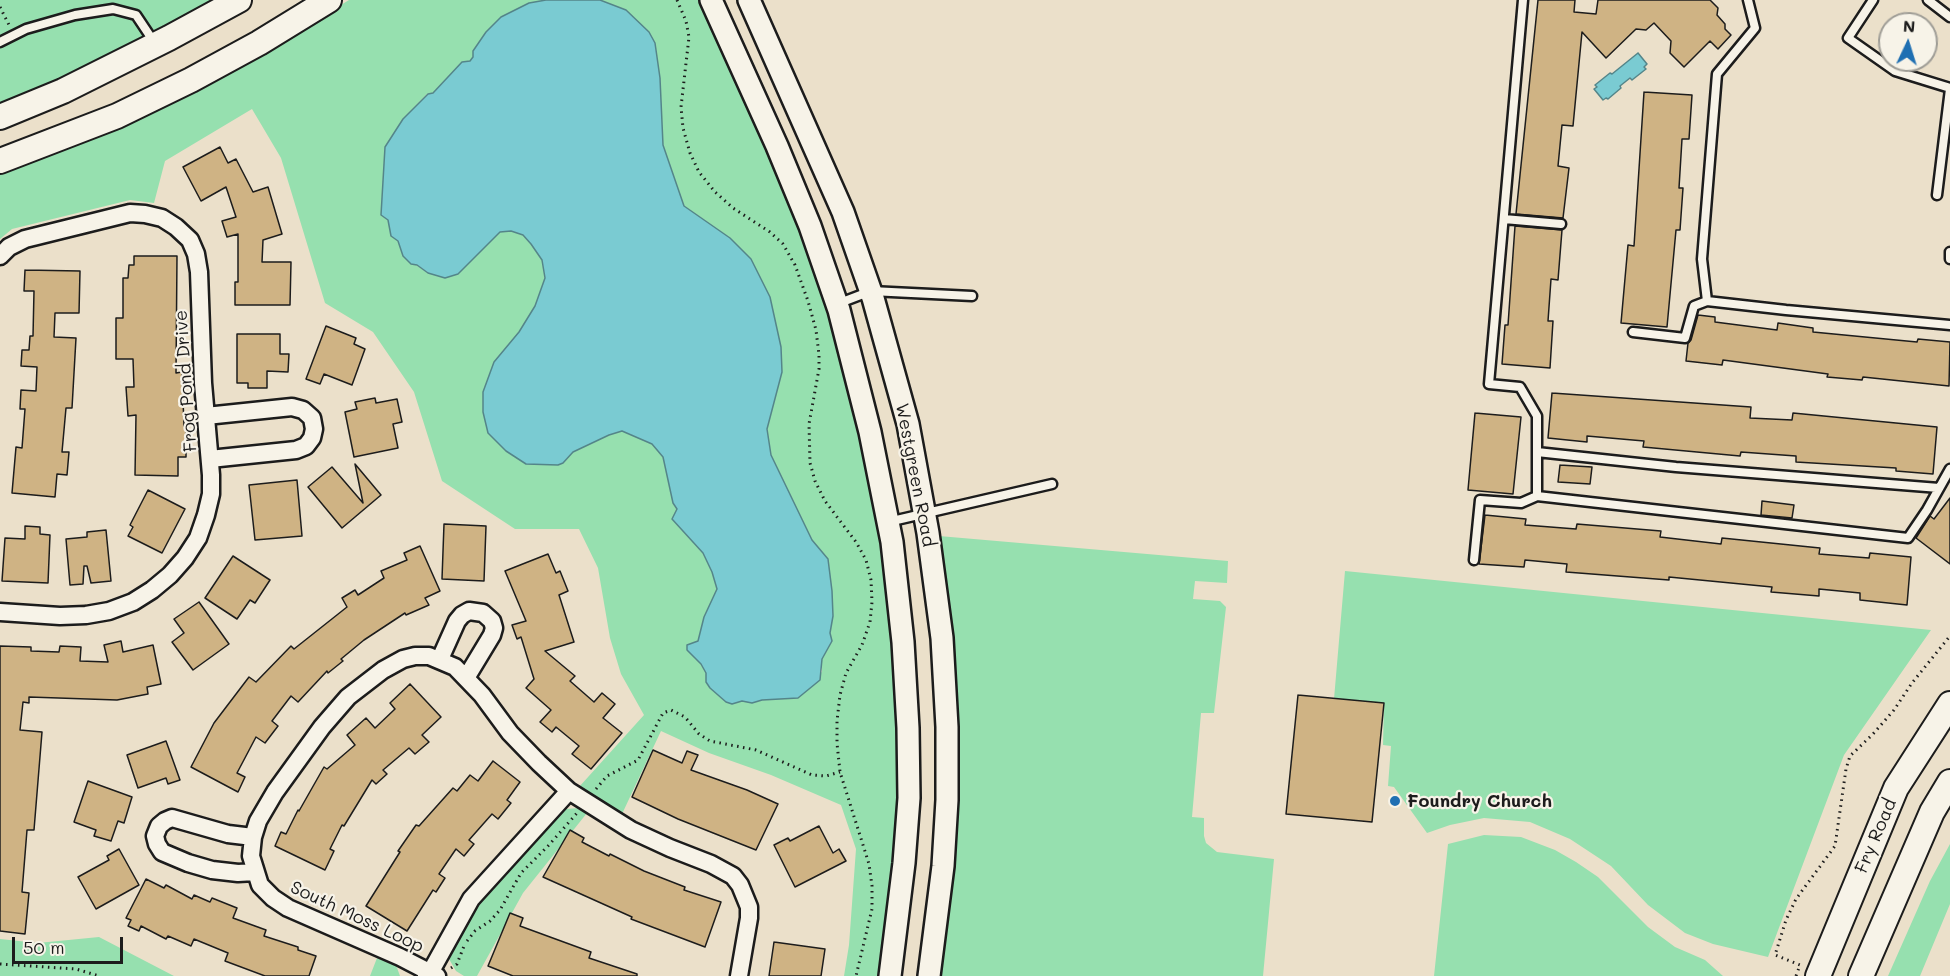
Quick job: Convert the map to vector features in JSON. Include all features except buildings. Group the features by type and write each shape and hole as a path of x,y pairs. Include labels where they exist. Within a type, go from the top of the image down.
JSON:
{"main road":[{"path":"0,117 63,91 239,0"},
{"path":"0,161 117,116 159,96 259,42 329,0"},
{"name":"Fry Road","path":"1818,976 1896,788 1950,704"},
{"path":"1861,976 1932,812 1950,782"}],"street":[{"name":"Westgreen Road","path":"711,0 777,146 810,226 837,304 870,432 888,522 903,642 909,798 904,862 890,976"},
{"name":"Westgreen Road","path":"749,0 843,212 871,291 908,424 942,638 947,727 947,800 943,866 929,976"},
{"name":"Frog Pond Drive","path":"0,256 9,247 25,239 130,213 162,218 190,240 196,254 199,272 201,346 211,494 198,538 185,558 170,575 133,602 109,611 86,615 60,616 0,612"},
{"path":"206,416 292,407 303,410 312,418 314,429 312,438 306,446 296,450 210,459"},
{"path":"469,611 483,613 492,621 494,628 492,635 454,668 457,621 469,611"},
{"path":"253,837 228,834 176,818 162,823 155,836 156,844 162,852 212,870 253,864 253,837 258,821 274,792 298,757 348,697 382,670 403,659 429,656 454,668 510,733 569,791 631,830 733,876 747,898 749,918 739,976"},
{"path":"431,975 471,899 569,791"},
{"name":"South Moss Loop","path":"253,864 261,885 288,908 400,957 431,975"}],"lane":[{"path":"1523,0 1489,384 1520,387 1537,416 1537,496"},
{"path":"1707,301 1701,259 1717,74 1755,28 1748,0"},
{"path":"1873,0 1848,38 1895,71 1950,88 1937,195"},
{"path":"1928,0 1950,17"},
{"path":"0,42 26,29 75,15 113,9 136,15 155,45"},
{"path":"1504,219 1561,224"},
{"path":"1950,252 1950,260"},
{"path":"837,304 871,291 972,296"},
{"path":"1633,332 1685,338 1694,306 1707,301 1950,325"},
{"path":"1537,452 1939,488"},
{"path":"1474,560 1480,500 1521,503 1537,496 1908,538 1950,469"},
{"path":"888,522 1052,484"}],"path":[{"path":"677,0 686,21 689,37 681,107 683,128 690,153 699,172 715,192 733,208 770,232 783,244 795,265 816,330 819,355 819,369 809,424 810,463 815,481 825,501 856,542 866,560 871,580 870,622 846,673 840,695 837,721 840,772 870,864 872,886 872,909 856,976"},
{"path":"0,7 14,34"},
{"path":"1796,976 1800,965 1775,955 1786,920 1796,900 1835,846 1846,769 1850,756 1894,711 1912,683 1950,636"},
{"path":"0,964 76,969 99,976"}],"green space":[{"path":"0,0 224,0 0,108"},
{"path":"349,0 546,0 529,3 501,17 486,32 473,51 470,61 462,63 403,119 385,147 381,215 388,220 391,236 398,240 403,256 428,273 458,274 500,232 511,231 523,235 531,244 542,260 545,278 535,306 519,332 563,463 573,452 622,431 652,444 663,457 673,503 677,509 672,519 703,553 717,590 704,617 698,641 687,645 687,650 701,664 710,688 726,702 752,703 770,700 822,672 822,659 832,641 830,633 833,616 828,559 812,540 771,455 767,429 782,372 695,215 684,206 677,188 663,145 660,78 655,43 626,10 600,0 703,0 788,195 834,322 885,544 895,649 899,739 890,907 880,976 844,976 849,945 856,849 841,805 771,775 709,753 661,731 622,814 579,787 644,715 621,674 610,638 598,568 579,529 515,529 442,481 414,392 373,332 325,303 281,158 252,109 165,161 154,203 130,200 12,229 0,239 0,171 285,40"},
{"path":"939,536 1228,561 1227,583 1195,581 1193,599 1220,601 1226,607 1214,713 1201,713 1192,817 1204,818 1206,843 1217,852 1274,859 1263,976 937,976 951,641"},
{"path":"1345,571 1931,630 1844,755 1768,957 1713,944 1685,933 1648,905 1611,866 1570,839 1530,822 1484,818 1450,825 1427,833 1394,787 1388,786 1391,746 1383,745 1384,703 1334,699"},
{"path":"579,808 587,813 523,893 477,976 464,976 456,971 449,959 450,950 465,924 485,897 561,812 566,809"},
{"path":"1484,835 1521,837 1555,850 1576,862 1598,877 1648,927 1675,947 1705,960 1723,976 1434,976 1448,844"},
{"path":"1950,844 1950,904 1920,976 1888,976 1930,881"},
{"path":"99,937 174,976 0,976 0,939 38,943"},
{"path":"377,958 396,965 400,976 370,976"}],"water":[{"path":"546,0 600,0 626,10 649,32 655,43 660,78 663,145 684,206 730,238 751,259 770,297 781,347 782,372 767,429 771,455 812,540 828,559 832,591 833,616 830,633 832,641 822,659 820,680 798,698 762,700 752,703 726,702 710,688 701,664 687,650 687,645 698,641 704,617 717,589 703,553 672,519 677,509 673,503 663,457 652,444 622,431 573,452 558,465 526,464 506,451 488,433 483,412 483,392 494,362 519,332 535,306 545,278 542,260 531,244 523,235 511,231 500,232 458,274 445,278 428,273 417,265 411,264 403,256 398,241 391,236 388,220 381,215 385,147 403,119 428,94 433,93 462,62 470,61 473,51 486,32 501,17 529,3"},
{"path":"1638,53 1647,64 1644,67 1646,69 1632,80 1630,78 1608,99 1603,100 1594,89 1597,87 1595,85"}],"place":[{"name":"Foundry Church","path":"1395,801"}]}
